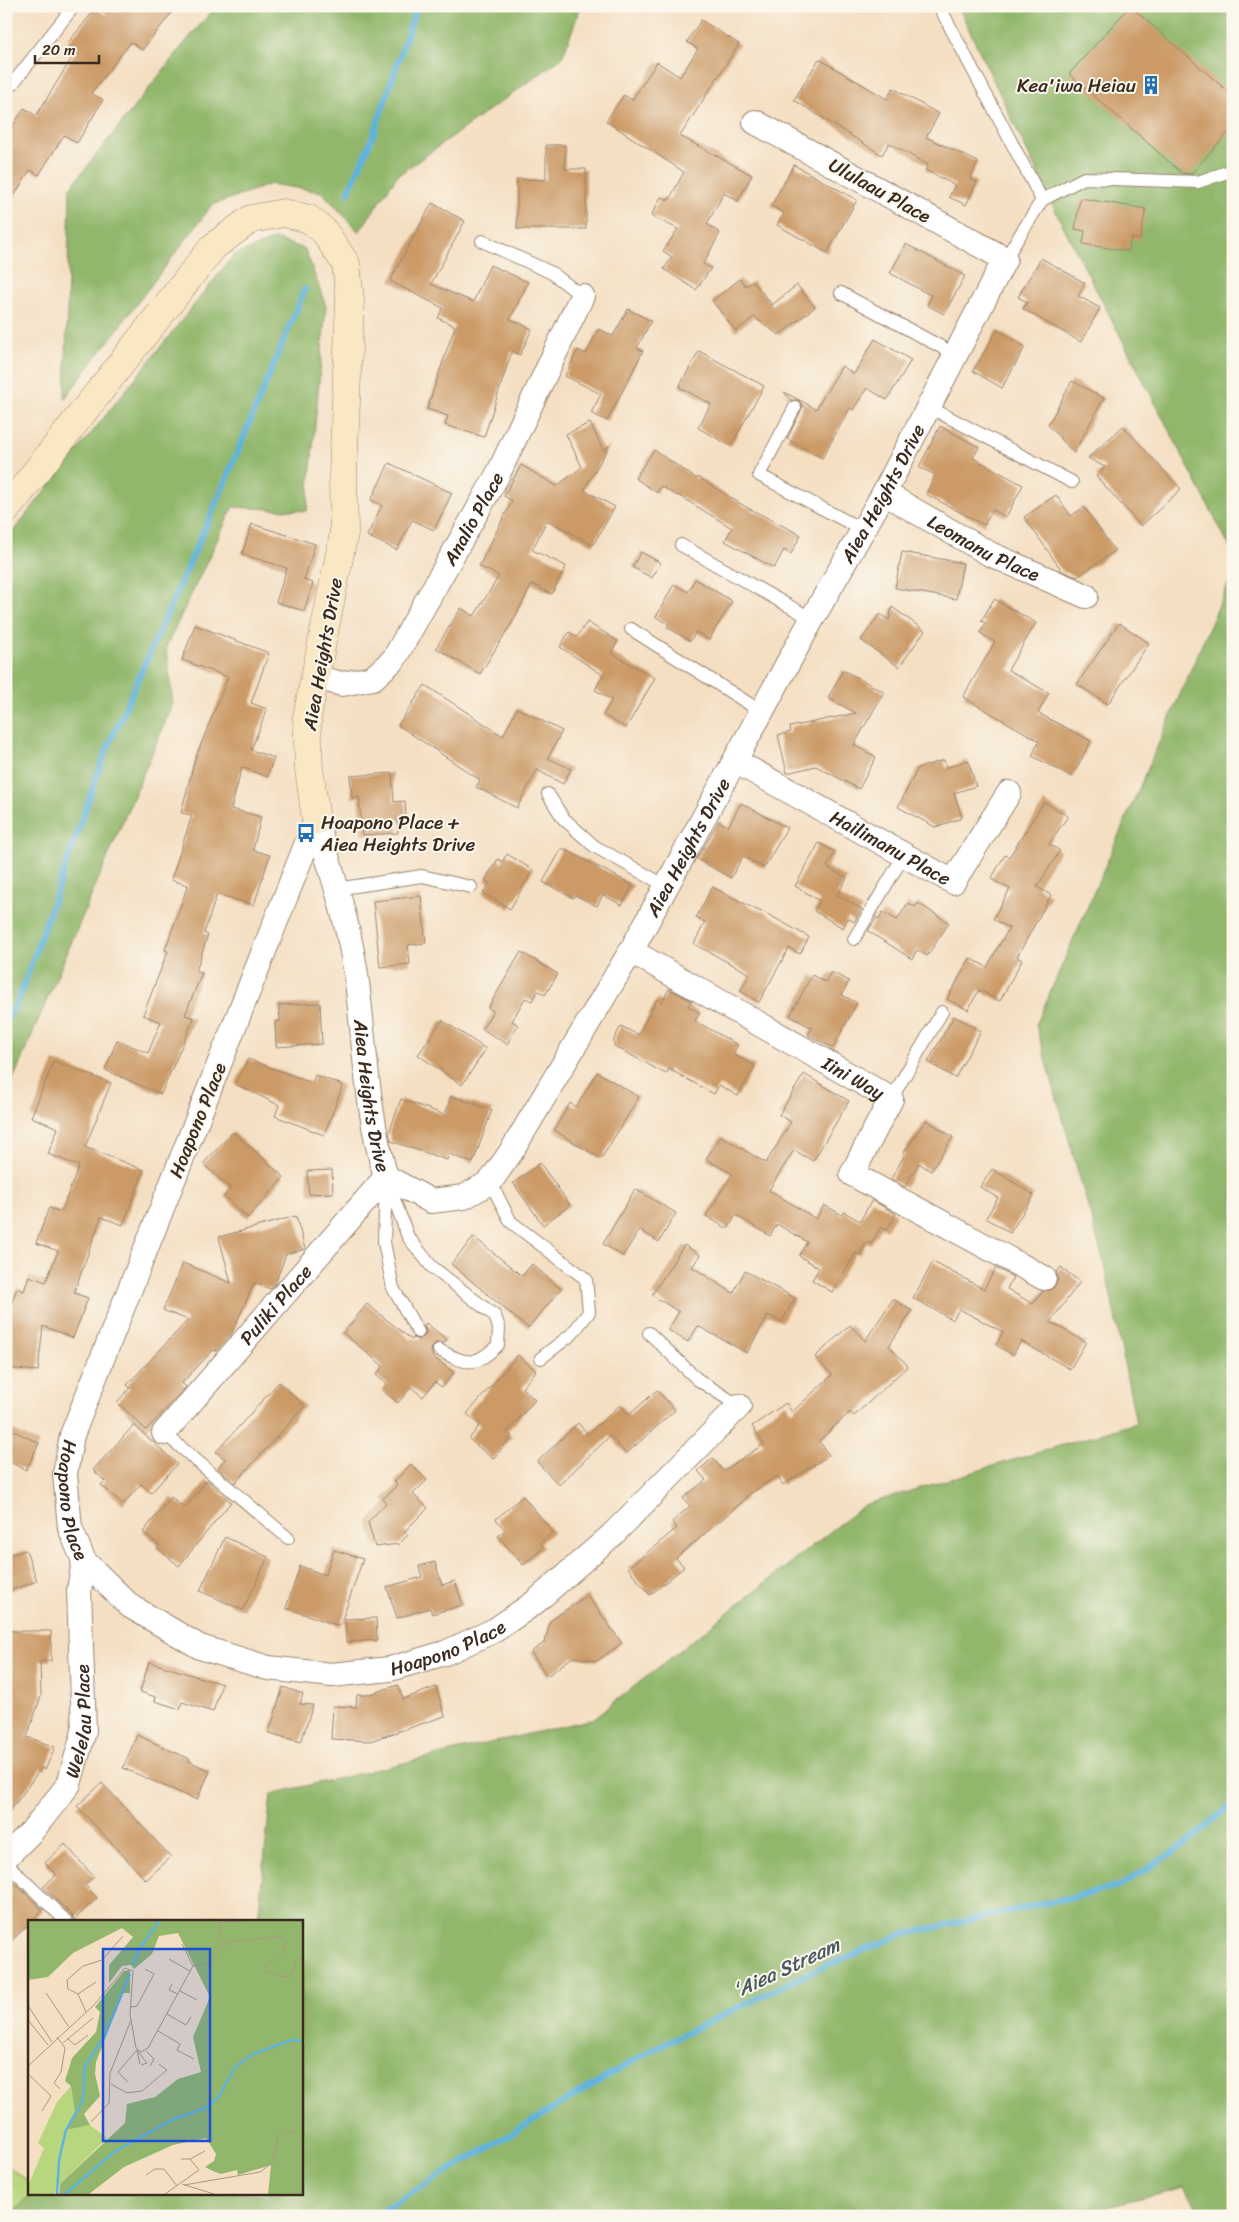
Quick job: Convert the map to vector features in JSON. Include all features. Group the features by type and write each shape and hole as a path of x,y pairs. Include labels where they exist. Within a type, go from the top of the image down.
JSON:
{"street":[{"name":"Ululaau Place","path":"755,122 1005,259"},
{"name":"Aiea Heights Drive","path":"6,510 213,247 251,219 284,213 309,219 324,231 346,264 350,299 343,475 344,534 307,718 309,769 316,820 336,889 357,980 363,1046 377,1146 386,1177 430,1201 464,1197 490,1182 511,1152 631,952 812,620 884,493 1005,259"},
{"name":"Analio Place","path":"315,677 342,684 373,678 394,659 498,474 582,296"},
{"name":"Leomanu Place","path":"884,493 990,554 1086,596"},
{"name":"Hailimanu Place","path":"736,761 953,882 1009,793"},
{"name":"Hoapono Place","path":"316,820 72,1435 65,1474 70,1528 84,1561 130,1606 200,1647 268,1668 332,1675 390,1669 445,1653 494,1630 534,1603 612,1535 739,1406"},
{"name":"Iini Way","path":"631,952 891,1100 852,1174 1044,1278"},
{"name":"Puliki Place","path":"164,1433 386,1177"},
{"name":"Welelau Place","path":"6,1857 32,1831 69,1784 84,1731 79,1590 84,1561"}],"lane":[{"path":"6,92 74,6"},
{"path":"939,6 1042,200 1084,178 1198,182 1233,170"},
{"name":"Aiea Heights Drive","path":"1005,259 1042,200"},
{"path":"482,241 552,273 582,296"},
{"path":"841,293 956,355"},
{"path":"794,407 759,475 863,530"},
{"path":"928,407 1072,482"},
{"path":"681,545 812,620"},
{"path":"630,629 762,712"},
{"path":"548,794 563,818 594,846 666,886"},
{"path":"854,940 904,854"},
{"path":"336,889 422,876 471,887"},
{"path":"891,1100 942,1012"},
{"path":"386,1177 384,1242 393,1288 418,1332"},
{"path":"386,1177 408,1237 432,1266 494,1316 499,1328 498,1346 487,1356 475,1362 460,1361 439,1350"},
{"path":"490,1182 511,1222 586,1279 589,1312 572,1334 541,1358"},
{"path":"649,1334 697,1379 739,1406"},
{"path":"164,1433 288,1538"},
{"path":"6,1863 65,1920"}],"green space":[{"path":"217,6 581,6 562,58 397,176 359,232 322,192 271,184 212,205 65,398 70,188 187,40"},
{"path":"958,6 1233,6 1233,553 1058,216"},
{"path":"275,239 305,249 326,306 307,511 233,507 166,647 173,704 6,1096 6,540 234,255"},
{"path":"1233,573 1233,2216 1203,2216 1185,2187 1066,2216 10,2216 32,2194 302,2194 302,1920 258,1920 271,1794 593,1719 864,1505 1136,1423 1105,1266 1036,1025"},
{"path":"6,2165 28,2181 28,2194 32,2194 10,2216 6,2216"}],"building":[{"path":"113,6 177,6 142,50 131,42 91,93 103,100 77,143 64,135 39,175 30,170 6,209 6,137 24,108 36,116 76,51 67,44 96,8 106,15"},
{"name":"Kea'iwa Heiau","path":"1130,6 1233,96 1233,127 1191,174 1182,173 1069,74"},
{"path":"701,20 739,44 680,136 752,175 738,201 724,193 707,224 720,233 703,264 711,268 696,290 664,269 672,257 663,251 678,229 651,216 661,197 669,200 684,172 606,121 624,95 632,100 657,62 680,77 698,49 687,42"},
{"path":"819,59 887,99 893,88 939,114 926,137 978,162 970,179 977,182 966,205 949,197 955,185 925,170 928,165 889,143 882,155 794,100"},
{"path":"546,145 565,145 565,169 586,169 586,229 517,229 517,179 546,180"},
{"path":"794,165 857,200 827,253 777,225 784,213 771,206"},
{"path":"1080,198 1146,209 1140,240 1131,238 1128,251 1083,244 1085,231 1075,229"},
{"path":"432,203 465,221 431,284 473,302 490,265 528,282 510,319 532,329 520,355 512,351 484,437 445,425 448,416 427,409 455,326 438,318 443,308 390,281"},
{"path":"906,244 965,276 944,314 927,305 932,296 890,273"},
{"path":"1041,258 1085,283 1078,296 1100,308 1081,342 1023,309 1027,302 1018,297"},
{"path":"740,279 746,286 753,281 772,305 797,285 815,307 779,335 754,317 736,331 712,301"},
{"path":"628,309 651,321 637,348 643,351 607,421 591,413 601,394 565,376 578,350 586,354 599,329 613,336"},
{"path":"997,330 1025,347 1002,388 973,371"},
{"path":"875,339 911,360 887,400 867,388 853,410 850,408 822,458 787,439 803,406 798,400 791,400 784,392 816,409 842,366 854,374"},
{"path":"699,351 764,386 731,446 698,428 711,404 679,387"},
{"path":"1072,381 1104,398 1074,453 1048,425"},
{"path":"590,423 603,450 609,446 584,490 615,507 593,545 547,520 532,550 566,566 552,594 532,584 513,621 480,674 436,648 461,608 474,616 499,576 479,566 512,501 504,496 521,465 557,486 582,467 566,434"},
{"path":"940,426 979,447 973,458 1023,485 1006,517 993,510 984,525 926,494 935,475 919,467"},
{"path":"1123,426 1181,489 1141,526 1096,476 1105,467 1088,458"},
{"path":"654,450 697,479 698,477 744,506 801,535 791,554 784,550 774,568 725,541 732,528 661,486 657,493 635,478"},
{"path":"389,463 452,493 434,530 412,520 397,550 367,536 382,505 371,500"},
{"path":"1056,495 1071,516 1084,507 1115,551 1077,577 1062,571 1024,517"},
{"path":"252,524 315,544 304,580 313,583 304,611 276,602 287,568 242,554"},
{"path":"641,552 661,563 652,578 632,567"},
{"path":"902,552 963,563 956,599 895,588"},
{"path":"695,579 732,601 709,640 696,632 690,641 667,627 669,624 656,617 674,584 688,592"},
{"path":"994,599 1036,623 1008,670 1049,693 1038,713 1091,741 1072,777 1032,756 1039,741 963,697 995,642 980,633 986,623 981,621"},
{"path":"892,607 925,631 899,667 861,640 880,614 889,620"},
{"path":"587,622 618,641 611,653 655,678 626,728 603,715 612,700 595,690 603,675 560,647 569,632 577,637"},
{"path":"1119,623 1149,643 1108,704 1077,684"},
{"path":"195,625 269,653 251,703 267,709 251,750 274,758 267,777 242,767 231,809 261,817 253,850 270,855 254,905 217,894 204,933 208,935 196,971 202,973 185,1015 194,1018 161,1094 105,1070 117,1040 148,1053 161,1022 143,1015 168,951 165,950 188,885 171,880 192,815 181,813 195,759 228,677 182,660"},
{"path":"843,670 884,692 854,745 876,757 859,789 816,766 787,773 778,735 791,732 790,727 856,713 828,698"},
{"path":"425,685 503,736 517,708 562,731 548,758 571,769 563,784 537,770 517,808 476,787 480,780 398,725"},
{"path":"944,760 946,768 968,760 976,786 954,793 962,818 935,827 898,807 918,768"},
{"path":"392,773 394,802 405,801 406,820 397,820 398,833 362,835 359,797 352,798 350,776"},
{"path":"1044,802 1068,816 1049,844 1060,851 1037,887 1051,895 1017,957 1022,960 1000,1001 979,990 968,1010 947,999 970,958 987,967 1009,928 993,919 1010,889 991,879 1005,855 1009,857"},
{"path":"741,803 787,828 764,868 743,856 731,878 697,859 719,821 728,827"},
{"path":"819,843 835,852 827,867 847,878 837,895 862,909 854,922 848,918 843,928 814,911 820,901 795,886"},
{"path":"562,848 633,885 622,905 603,895 597,906 575,895 573,898 543,882"},
{"path":"507,854 533,870 510,909 483,893 490,883 485,880 498,859 502,862"},
{"path":"712,887 762,911 809,937 800,954 789,948 759,1002 740,991 750,974 694,944 705,922 696,918"},
{"path":"421,896 426,943 408,945 410,964 380,967 373,901"},
{"path":"908,903 915,907 918,903 949,923 927,956 917,950 912,959 868,931 877,917 879,919 883,912 897,920"},
{"path":"521,952 558,974 545,995 538,991 532,1001 525,998 512,1021 518,1025 507,1044 482,1029 493,1011 488,1008"},
{"path":"831,972 849,981 842,995 857,1003 833,1048 808,1035 812,1028 790,1016 812,975 825,982"},
{"path":"669,989 691,1001 688,1006 700,1013 695,1021 738,1045 733,1054 755,1066 738,1096 719,1085 714,1094 669,1069 666,1074 614,1046 614,1039 621,1026 638,1035 657,999 662,1002"},
{"path":"320,1003 322,1044 276,1047 275,1022 280,1021 279,1005"},
{"path":"954,1016 981,1031 955,1078 928,1062"},
{"path":"442,1020 486,1049 462,1085 418,1055"},
{"path":"248,1059 312,1083 315,1075 343,1085 324,1135 275,1116 279,1105 235,1084"},
{"path":"54,1061 111,1083 85,1147 144,1170 123,1225 101,1217 74,1293 88,1298 73,1338 43,1326 38,1371 6,1368 6,1317 17,1288 24,1291 29,1276 46,1282 58,1251 36,1243 49,1208 61,1212 79,1166 48,1154 58,1128 31,1117"},
{"path":"597,1072 639,1097 601,1159 554,1130 570,1103 576,1107"},
{"path":"804,1074 849,1101 813,1161 794,1150 769,1190 816,1219 824,1205 842,1215 844,1212 860,1221 872,1200 896,1214 887,1230 881,1227 871,1244 867,1242 859,1255 856,1253 832,1292 812,1280 819,1268 799,1256 807,1242 777,1224 770,1236 736,1215 728,1229 706,1216 732,1174 706,1159 721,1136 766,1163 791,1122 779,1115"},
{"path":"451,1096 492,1110 473,1163 449,1154 447,1160 391,1141 389,1133 401,1099 445,1115"},
{"path":"926,1120 953,1137 931,1171 919,1163 905,1187 891,1179 905,1154 903,1153"},
{"path":"233,1132 284,1177 248,1218 224,1196 230,1188 203,1164"},
{"path":"540,1163 570,1205 543,1225 513,1183"},
{"path":"992,1169 1034,1195 1010,1233 986,1218 998,1198 980,1187"},
{"path":"332,1170 333,1193 309,1194 307,1171"},
{"path":"635,1189 676,1213 659,1242 639,1230 623,1256 603,1244"},
{"path":"296,1216 305,1249 286,1254 275,1284 271,1289 254,1283 232,1333 182,1383 186,1387 146,1430 117,1402 130,1388 127,1385 188,1320 163,1310 183,1263 231,1283 219,1237"},
{"path":"474,1237 522,1276 532,1264 561,1289 528,1328 451,1264"},
{"path":"684,1245 700,1255 692,1267 733,1293 745,1271 795,1298 782,1322 768,1315 747,1353 698,1326 688,1342 668,1330 679,1312 652,1295"},
{"path":"933,1262 984,1289 996,1268 1013,1277 1007,1289 1033,1304 1043,1291 1051,1290 1056,1285 1058,1278 1056,1273 1061,1267 1080,1282 1050,1322 1086,1342 1070,1369 1021,1341 1013,1355 996,1345 1003,1332 959,1309 953,1320 913,1298"},
{"path":"893,1299 912,1311 889,1346 908,1366 854,1416 850,1412 819,1441 829,1455 783,1485 777,1476 745,1497 747,1498 676,1558 684,1567 650,1595 628,1568 677,1528 672,1522 690,1506 683,1498 706,1480 698,1471 713,1458 723,1471 764,1444 752,1426 786,1403 792,1412 832,1375 815,1357 850,1325 865,1341"},
{"path":"367,1304 412,1340 413,1338 418,1340 425,1336 424,1325 426,1323 447,1340 444,1343 435,1343 431,1350 433,1357 454,1373 442,1387 435,1382 423,1397 411,1387 398,1403 382,1390 387,1384 376,1375 383,1366 343,1333"},
{"path":"518,1355 536,1371 522,1388 535,1400 507,1432 512,1436 493,1459 469,1439 480,1425 467,1414"},
{"path":"279,1382 305,1406 235,1483 218,1468 225,1459 216,1452"},
{"path":"657,1390 675,1410 626,1454 610,1436 559,1485 537,1462 578,1423 588,1434 620,1405 629,1415"},
{"path":"134,1425 177,1464 151,1493 141,1484 123,1504 101,1485 105,1481 93,1470"},
{"path":"12,1430 39,1443 26,1470 6,1460 6,1442"},
{"path":"411,1464 427,1480 413,1494 428,1508 404,1532 408,1535 399,1544 375,1547 368,1522 386,1503 383,1499 397,1485 394,1482"},
{"path":"207,1480 231,1502 179,1566 157,1548 159,1545 143,1532 171,1497 185,1508"},
{"path":"523,1496 553,1532 540,1543 544,1547 523,1565 498,1536 505,1530 496,1519"},
{"path":"225,1537 268,1557 243,1610 200,1591"},
{"path":"26,1550 37,1581 6,1592 6,1556"},
{"path":"334,1550 363,1559 340,1626 286,1608 300,1566 325,1575"},
{"path":"435,1562 442,1585 455,1581 463,1605 432,1614 430,1608 397,1618 387,1587 422,1577 419,1566"},
{"path":"587,1595 622,1643 597,1661 573,1657 547,1676 531,1652 545,1642 550,1621"},
{"path":"376,1618 377,1640 346,1642 345,1619"},
{"path":"6,1631 51,1631 51,1661 40,1661 41,1696 27,1737 55,1747 45,1770 41,1768 6,1817"},
{"path":"149,1662 222,1684 213,1712 182,1702 180,1709 155,1701 156,1697 140,1692"},
{"path":"398,1685 403,1699 436,1687 445,1716 370,1741 331,1739 333,1706 356,1707 357,1695 367,1695"},
{"path":"283,1687 303,1694 300,1704 313,1705 301,1742 269,1733"},
{"path":"137,1735 190,1759 189,1761 210,1771 197,1800 123,1768"},
{"path":"102,1783 171,1857 146,1880 77,1806"},
{"path":"65,1844 94,1877 85,1885 97,1898 74,1920 72,1915 43,1887 56,1875 45,1863"},
{"path":"6,1875 43,1910 33,1920 28,1920 28,1925 6,1946"}],"waterway":[{"path":"348,193 373,136 417,6"},
{"path":"6,1021 19,999 104,756 221,492 305,289"},
{"name":"ʻAiea Stream","path":"373,2216 653,2049 818,1969 901,1935 1118,1887 1183,1846 1233,1803"}],"place":[{"name":"Kea'iwa Heiau","path":"1151,85"},
{"name":"Hoapono Place + Aiea Heights Drive","path":"306,833"}]}
